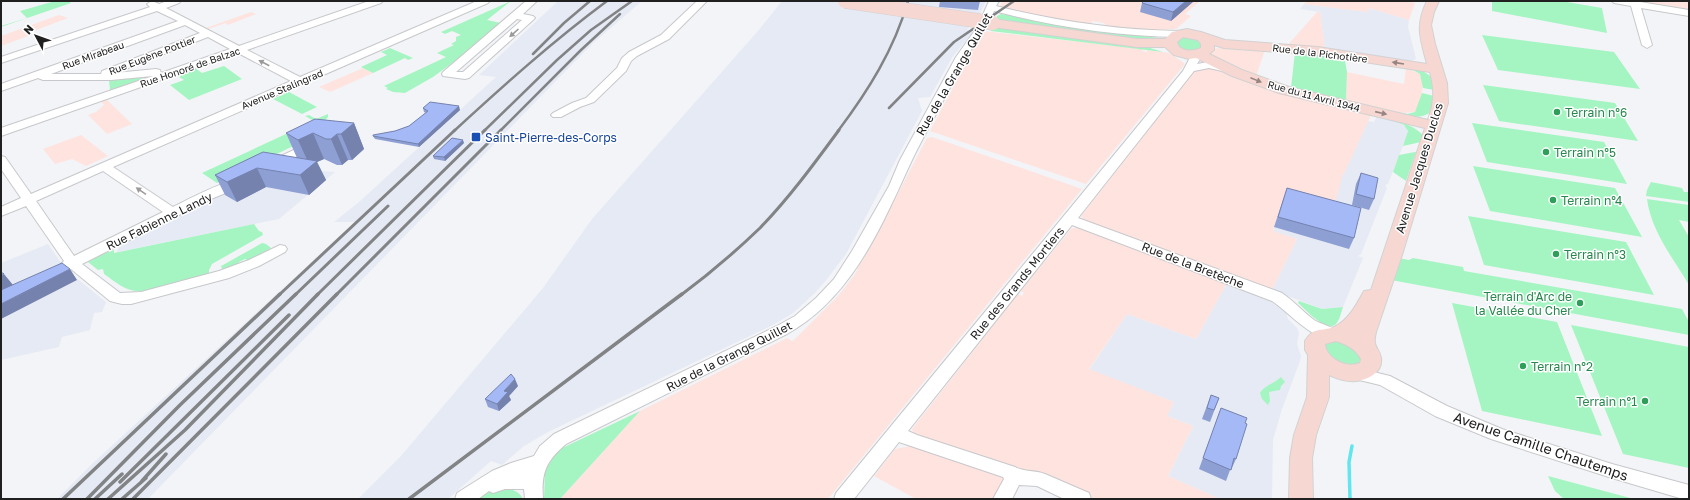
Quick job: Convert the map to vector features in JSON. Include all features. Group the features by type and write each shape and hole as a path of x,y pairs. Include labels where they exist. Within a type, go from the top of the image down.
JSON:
{"main road":[{"path":"845,1 993,11 1175,44"},
{"name":"Avenue Jacques Duclos","path":"1369,354 1365,336 1441,103 1442,93 1428,44 1425,25 1428,12 1433,1"},
{"name":"Rue de la Pichotière","path":"1175,44 1194,34 1224,44 1318,51 1436,69"},
{"path":"1193,62 1208,48 1208,42 1204,38"},
{"name":"Rue du 11 Avril 1944","path":"1175,44 1193,62 1237,73 1289,92 1434,126"},
{"name":"Avenue Jacques Duclos","path":"1316,350 1319,337 1334,334 1347,328 1363,310 1388,265"},
{"path":"1316,350 1329,366 1349,372 1367,369 1370,366 1369,354 1356,341 1334,334"},
{"path":"1301,499 1301,458 1305,435 1318,397 1319,376 1316,350"},
{"path":"1313,414 1326,393 1349,372"}],"street":[{"path":"146,1 299,82"},
{"path":"1,60 176,1"},
{"name":"Avenue Stalingrad","path":"1,208 79,177 484,1"},
{"path":"514,16 530,18 465,76 447,74 514,16 532,1"},
{"path":"558,115 576,105 590,100 622,69 623,65 633,54 665,37 702,1"},
{"path":"1617,1 1689,13"},
{"name":"Rue Honoré de Balzac","path":"1,132 158,74 239,50 370,2"},
{"path":"1635,4 1648,45"},
{"name":"Rue de la Grange Quillet","path":"538,462 553,444 569,434 782,330 800,320 821,302 839,282 859,252 895,186 906,160 958,62 993,11"},
{"name":"Rue Mirabeau","path":"1,88 185,22"},
{"name":"Rue Eugène Pottier","path":"97,77 208,34"},
{"name":"Rue des Grands Mortiers","path":"844,499 1193,62"},
{"path":"33,77 97,77 158,74 177,66"},
{"path":"263,170 317,143"},
{"path":"1,160 6,177 29,198 72,263 115,297 132,299 224,276 254,263 280,249"},
{"path":"104,166 173,213"},
{"name":"Rue Fabienne Landy","path":"52,273 250,177"},
{"name":"Avenue Stalingrad","path":"1,212 29,198"},
{"name":"Rue de la Bretèche","path":"1069,219 1277,297 1285,302 1309,324 1334,334"},
{"path":"1309,324 1316,350"},
{"name":"Avenue Camille Chautemps","path":"1369,354 1387,376 1441,406 1466,417 1600,462 1689,487"},
{"name":"Avenue Camille Chautemps","path":"1349,372 1384,380 1441,411 1497,434 1612,471 1689,493"},
{"path":"897,433 911,440 1005,470 1013,477 1039,479 1082,499"},
{"path":"538,462 534,490 512,481 498,483 465,499 484,485 512,470 538,462"},
{"path":"1002,499 1013,477"}],"shaded area":[{"path":"558,1 642,1 592,44 148,499 57,499 92,464 355,222 334,222 359,202 496,77 479,75"},
{"path":"782,1 986,1 975,24 971,25 967,30 973,32 953,56 930,97 918,98 922,111 846,254 827,279 815,293 793,313 773,325 548,432 524,446 502,465 491,461 448,499 358,499 401,456 543,288 592,219 758,31"},
{"path":"1003,1 1200,1 1185,14 1191,16 1176,29 1140,31 1107,26 1104,23 1093,21 1090,24 1039,17 999,7"},
{"path":"1307,1 1408,1 1415,3 1409,20 1369,8 1368,12 1304,4"},
{"path":"1624,1 1689,1 1689,12"},
{"path":"1304,4 1368,12 1369,8 1409,20 1408,27 1416,59 1408,62 1325,50 1320,12 1300,9"},
{"path":"251,12 256,14 228,25 226,23 208,29 206,28"},
{"path":"1317,12 1320,12 1325,50 1287,46"},
{"path":"59,15 68,18 31,32 34,34 1,46 1,36"},
{"path":"983,31 1143,49 1142,51 1147,52 1147,50 1170,53 1185,64 1086,184 930,131"},
{"path":"1230,47 1265,50 1256,76 1216,60 1209,55 1212,49"},
{"path":"363,68 373,73 330,92 319,87"},
{"path":"1208,68 1221,71 1280,93 1371,115 1344,174 1343,173 1334,208 1285,194 1273,231 1297,239 1272,290 1085,221 1081,216 1153,124 1152,123 1195,70"},
{"path":"1406,68 1420,74 1423,84 1421,101 1415,112 1400,113 1346,100 1347,72 1404,84"},
{"path":"106,99 132,124 107,134 88,115 96,112 104,105 101,101"},
{"path":"1377,116 1397,122 1406,127 1408,133 1388,184 1385,185 1387,188 1361,254 1358,256 1363,258 1343,307 1322,309 1272,290 1297,239 1273,232 1285,194 1344,173 1368,121 1374,122"},
{"path":"81,135 108,156 86,166 72,159 55,164 43,149"},
{"path":"932,137 1082,189 828,499 560,499 640,411 787,338 792,341 794,340 838,296 853,277 858,269 856,268 863,260 927,138"},
{"path":"275,168 335,172 279,219 117,252 119,247"},
{"path":"1080,227 1227,283 1196,339 1127,314 1089,369 1174,402 1167,416 1193,426 1168,476 1220,499 1086,499 916,438 912,429 1018,294 1022,296 1024,293 1021,291 1071,229"},
{"path":"48,244 61,263 1,292 1,263"},
{"path":"70,273 106,302 102,312 94,313 90,330 62,337 59,347 1,360 1,306"},
{"path":"1227,283 1275,301 1285,310 1288,319 1297,328 1299,333 1297,344 1301,356 1300,361 1282,409 1273,440 1272,499 1220,499 1168,476 1193,426 1167,416 1174,402 1089,370 1127,314 1196,339"},
{"path":"912,446 1009,478 995,499 916,499 874,476 895,449"}],"green space":[{"path":"55,1 68,1 71,3 1,27 27,18 20,11"},
{"path":"511,1 487,20 501,23 458,59 433,77 405,93 393,92 386,89 388,88 384,86 446,57 437,53 454,45 451,44 456,41 456,37 461,35 452,31 445,34 441,32"},
{"path":"1492,1 1561,1 1602,8 1607,33 1492,11"},
{"path":"1001,14 1068,27 1160,38 1158,42 995,20 997,16"},
{"path":"992,25 1147,47 1163,52 991,31"},
{"path":"1482,35 1614,52 1640,89 1498,70"},
{"path":"1182,36 1196,37 1203,44 1201,48 1191,52 1176,48 1177,39"},
{"path":"390,48 413,58 408,60 405,58 373,73 361,67 387,55 381,52"},
{"path":"1295,52 1329,56 1329,59 1345,61 1347,72 1346,100 1291,88"},
{"path":"224,66 242,79 189,100 170,85 184,80 176,75 195,68 202,73"},
{"path":"1411,69 1421,70 1432,77 1434,90 1423,88 1420,74"},
{"path":"150,76 111,90 110,90 109,80"},
{"name":"Terrain n°6","path":"1483,85 1615,103 1638,141 1499,121"},
{"path":"289,92 317,107 302,114 273,99"},
{"path":"1422,93 1434,96 1432,111 1419,117 1397,112 1407,114 1415,112"},
{"path":"328,114 328,117 310,138 217,183 202,173 314,121 305,116 309,115 316,119"},
{"path":"1394,121 1410,126 1420,132 1423,135 1421,142 1403,146 1408,131 1404,125"},
{"name":"Terrain n°5","path":"1472,123 1604,142 1627,184 1487,162"},
{"path":"1416,152 1406,181 1393,172 1399,155"},
{"name":"Terrain n°4","path":"1473,166 1615,188 1642,237 1490,211"},
{"path":"1651,182 1682,188 1684,192 1689,192 1689,202 1646,196"},
{"path":"1647,199 1689,205 1689,222 1679,220 1689,237 1689,285 1658,233 1649,211"},
{"name":"Terrain n°3","path":"1468,216 1626,242 1654,295 1484,265"},
{"path":"254,224 263,235 212,264 209,270 209,275 144,291 122,287 104,274 103,269 98,270 88,262 102,254 114,250 114,253"},
{"path":"262,243 271,248 249,261 245,259 238,264 218,271 222,269 221,266"},
{"name":"Terrain d'Arc de la Vallée du Cher","path":"1398,258 1409,260 1413,258 1463,267 1464,271 1682,309 1689,322 1689,335 1391,280"},
{"path":"1299,301 1322,309 1343,307 1336,324 1332,326 1321,323 1310,315 1298,303"},
{"name":"Terrain n°2","path":"1452,303 1557,322 1602,436 1482,411"},
{"name":"Terrain n°1","path":"1571,325 1689,347 1689,468 1623,454"},
{"path":"1335,340 1352,346 1361,358 1359,363 1352,366 1331,361 1323,345 1324,343"},
{"path":"1281,377 1285,382 1281,386 1280,390 1269,392 1270,401 1268,405 1262,399 1260,393 1264,388"},
{"path":"640,411 560,499 544,499 545,471 558,450"},
{"path":"1548,476 1634,499 1564,499 1555,491"},
{"path":"499,489 516,491 523,499 479,499 487,493"}],"building":[{"path":"1144,1 1186,1 1173,12 1142,3"},
{"name":"Saint-Pierre-des-Corps","path":"430,102 459,106 418,144 373,136 409,126 428,111 423,108"},
{"path":"315,119 354,123 341,134 337,134 331,139 326,139 313,133 298,140 286,133"},
{"path":"452,138 463,140 444,157 433,156"},
{"path":"263,152 317,161 300,175 257,168 227,182 215,175"},
{"path":"1361,173 1378,178 1374,199 1356,194"},
{"path":"1287,188 1361,208 1354,238 1278,217"},
{"path":"62,263 70,269 1,304 1,290"},
{"path":"511,374 515,379 504,391 508,392 497,404 485,399"},
{"path":"1211,395 1219,398 1214,410 1207,408"},
{"path":"1221,408 1247,418 1245,423 1247,424 1231,470 1203,458"}],"waterway":[{"path":"1350,499 1349,462 1352,446"}],"railway":[{"path":"533,54 564,23 590,1"},
{"path":"454,131 548,48 607,1"},
{"path":"484,131 557,60 591,30 632,1"},
{"path":"838,131 860,101 888,53 908,1"},
{"path":"889,108 954,42 1014,1"},
{"path":"337,294 581,50 620,14"},
{"path":"279,295 455,130"},
{"path":"318,294 485,130"},
{"path":"681,295 741,246 771,217 811,168 839,130"},
{"path":"295,295 388,206"},
{"path":"63,499 280,294"},
{"path":"87,499 180,405 296,294"},
{"path":"108,499 185,430 318,294"},
{"path":"133,499 337,294"},
{"path":"409,499 682,294"},
{"path":"120,482 289,315"},
{"path":"142,481 166,454"},
{"path":"95,499 122,474"},
{"path":"122,499 146,478"}],"place":[{"name":"Terrain n°6","path":"1557,112"},
{"name":"Saint-Pierre-des-Corps","path":"476,137"},
{"name":"Terrain n°5","path":"1546,152"},
{"name":"Terrain n°4","path":"1553,200"},
{"name":"Terrain n°3","path":"1556,254"},
{"name":"Terrain d'Arc de la Vallée du Cher","path":"1580,303"},
{"name":"Terrain n°2","path":"1523,366"},
{"name":"Terrain n°1","path":"1645,401"}]}
